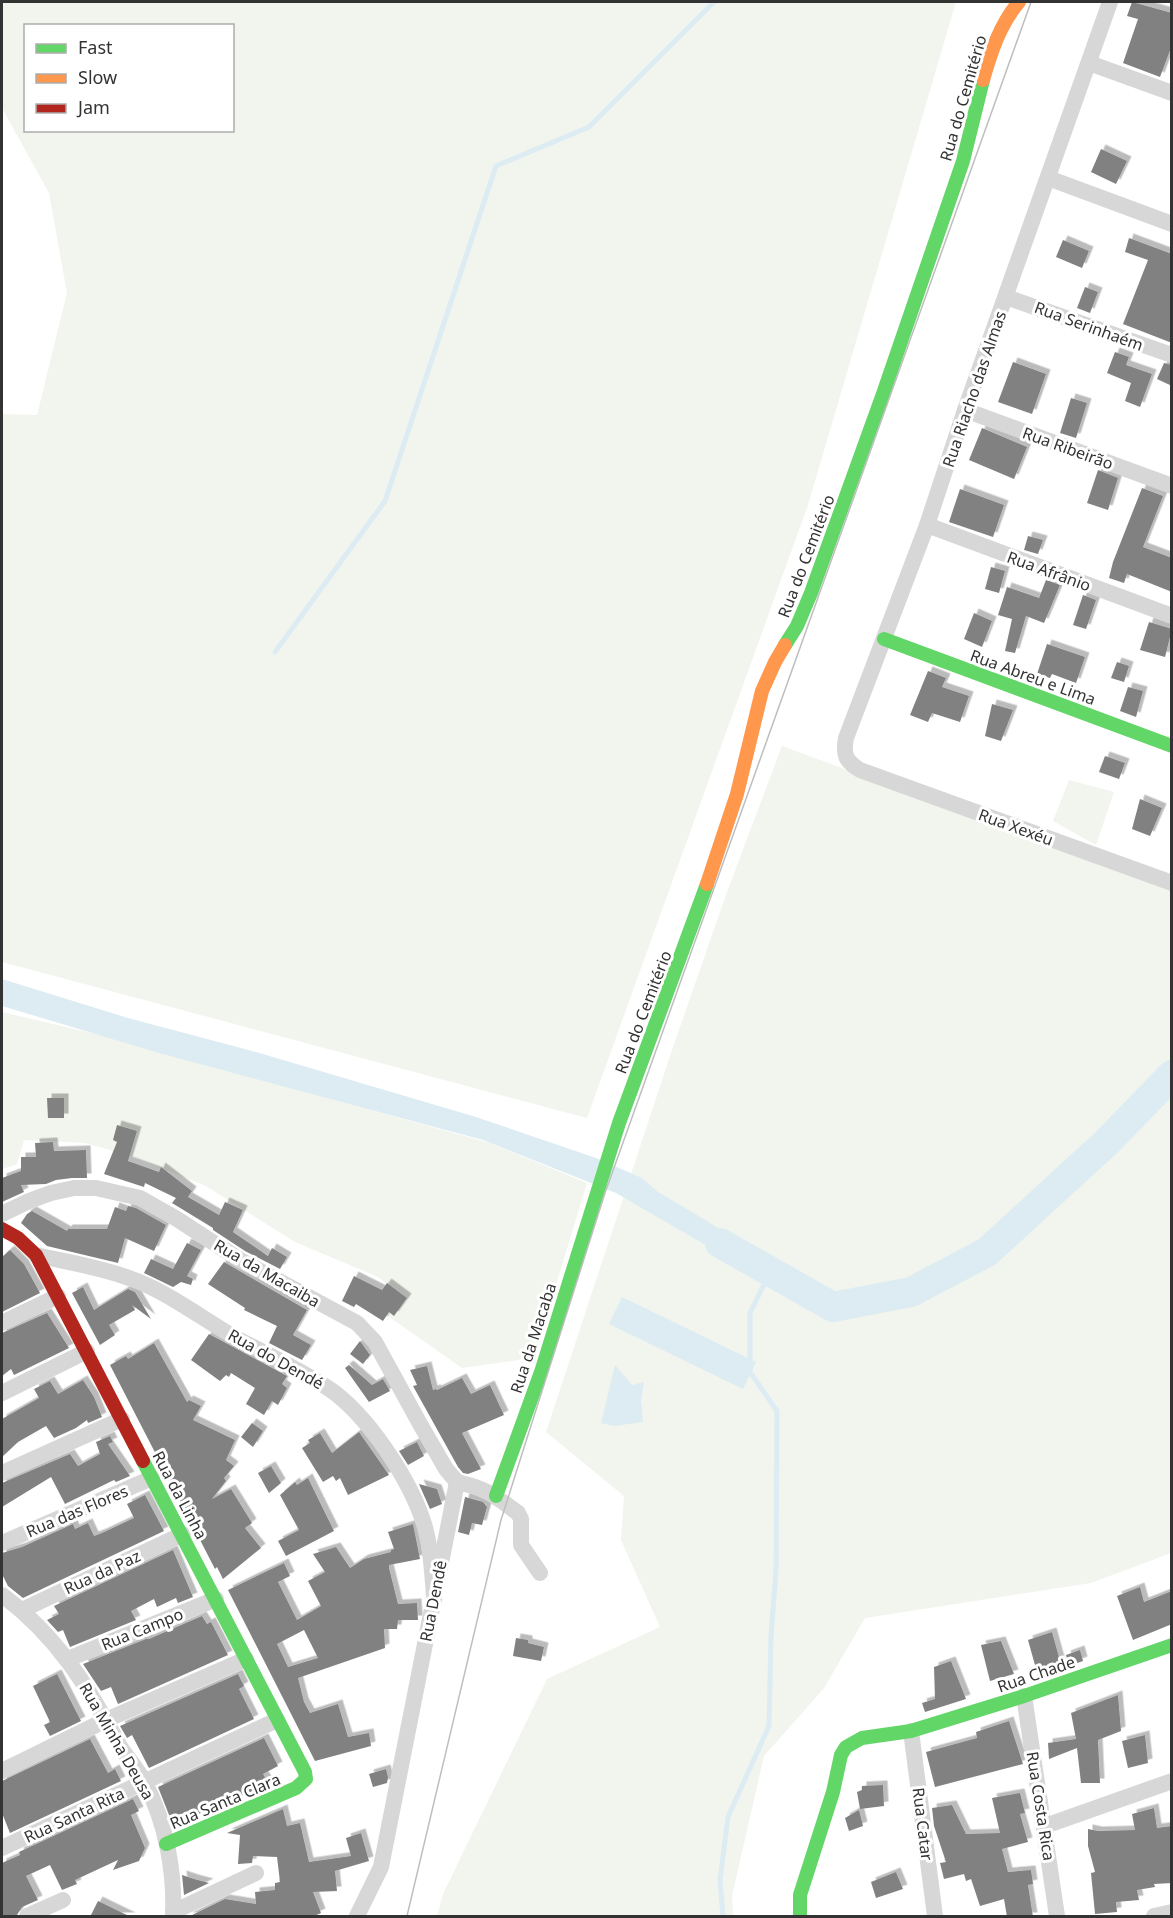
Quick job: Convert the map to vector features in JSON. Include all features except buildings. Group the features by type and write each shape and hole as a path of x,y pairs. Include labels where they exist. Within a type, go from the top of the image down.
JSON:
{"street":[{"name":"Rua do Cemitério","path":"597,1189 715,863 737,794 762,691 775,662 797,626 811,593 883,394 963,161 989,59 1004,18 1019,2"},
{"name":"Rua Riacho das Almas","path":"860,770 849,764 845,756 846,738 927,525 965,410 1110,2"},
{"path":"1089,63 1172,93"},
{"path":"1048,178 1172,224"},
{"name":"Rua Serinhaém","path":"1006,297 1172,355"},
{"name":"Rua Ribeirão","path":"965,410 1172,486"},
{"name":"Rua Afrânio","path":"927,525 1172,616"},
{"name":"Rua Abreu e Lima","path":"884,639 1172,746"},
{"name":"Rua Xexéu","path":"860,770 1172,883"},
{"name":"Rua da Macaiba","path":"2,1214 51,1193 74,1188 96,1188 140,1198 240,1260 357,1323 375,1341 446,1469 457,1482"},
{"name":"Rua da Macaba","path":"496,1496 541,1372 597,1189"},
{"name":"Rua da Linha","path":"2,1229 18,1238 36,1255 87,1350 305,1772 306,1779 296,1788"},
{"path":"2,1246 18,1238"},
{"name":"Rua do Dendé","path":"36,1255 129,1278 148,1286 329,1388 376,1435 410,1491 426,1532 434,1596"},
{"path":"2,1323 58,1296"},
{"path":"2,1393 87,1350"},
{"path":"2,1473 122,1419"},
{"name":"Rua das Flores","path":"2,1543 152,1478"},
{"path":"457,1482 478,1486 496,1496 520,1516 521,1545 540,1573"},
{"name":"Rua Dendê","path":"357,1917 366,1894 381,1867 457,1482"},
{"name":"Rua da Paz","path":"22,1610 183,1534"},
{"name":"Rua Minha Deusa","path":"2,1595 22,1610 68,1659 121,1748 145,1783 159,1818 166,1844 170,1863 173,1914"},
{"name":"Rua Campo","path":"68,1659 216,1599"},
{"name":"Rua Chade","path":"800,1917 800,1895 833,1792 841,1755 846,1747 862,1738 911,1731 1024,1696 1172,1645"},
{"path":"2,1771 106,1720 246,1659"},
{"name":"Rua Costa Rica","path":"1024,1696 1057,1917"},
{"name":"Rua Santa Rita","path":"2,1848 277,1720"},
{"name":"Rua Catar","path":"911,1731 935,1917"},
{"path":"1045,1826 1172,1781"},
{"name":"Rua Santa Clara","path":"166,1844 296,1788"},
{"path":"173,1914 256,1873"},
{"path":"27,1917 63,1900"},
{"path":"1154,1917 1172,1912"}],"shaded area":[{"path":"2,2 956,2 808,505 587,1118 2,962 2,414 37,415 67,293 49,193 2,108"},
{"path":"782,746 1171,889 1171,1553 1091,1583 865,1618 824,1688 764,1756 732,1896 733,1916 437,1916 443,1894 547,1679 660,1627 621,1540 624,1496 546,1432 672,1050 727,892"},
{"path":"1069,780 1114,792 1096,845 1053,821"},
{"path":"2,979 128,1018 256,1052 476,1117 596,1158 642,1178 658,1192 761,1257 747,1269 616,1193 483,1140 159,1053 2,1006"},
{"path":"2,1012 100,1035 490,1143 587,1183 539,1341 519,1360 462,1368 388,1316 407,1300 378,1277 295,1242 206,1186 131,1156 85,1143 24,1140 17,1164 2,1169"},
{"path":"622,1297 756,1362 743,1389 609,1324"},
{"path":"615,1365 632,1385 644,1382 641,1400 643,1422 614,1426 601,1423"}],"waterway":[{"path":"275,652 385,501 496,166 589,127 714,2"},
{"path":"720,1243 833,1307 911,1292 987,1252 1107,1142 1172,1075"},
{"path":"723,1916 720,1880 728,1817 769,1726 771,1637 776,1571 777,1411 750,1372 750,1313 770,1272"}],"tram line":[{"path":"407,1916 501,1520 605,1193 1031,2"}],"traffic: fast":[{"path":"785,645 797,626 811,593 883,394 963,161 983,80"},
{"path":"884,639 1172,746"},
{"path":"496,1496 541,1372 619,1123 707,884"},
{"path":"143,1461 305,1772 306,1779 296,1788 166,1844"},
{"path":"800,1916 800,1895 833,1792 841,1755 846,1747 862,1738 911,1731 1024,1696 1172,1645"}],"traffic: slow":[{"path":"983,80 1001,29 1019,2"},
{"path":"707,884 737,794 762,691 785,645"}],"traffic: jam":[{"path":"2,1229 18,1238 36,1255 143,1461"}]}
